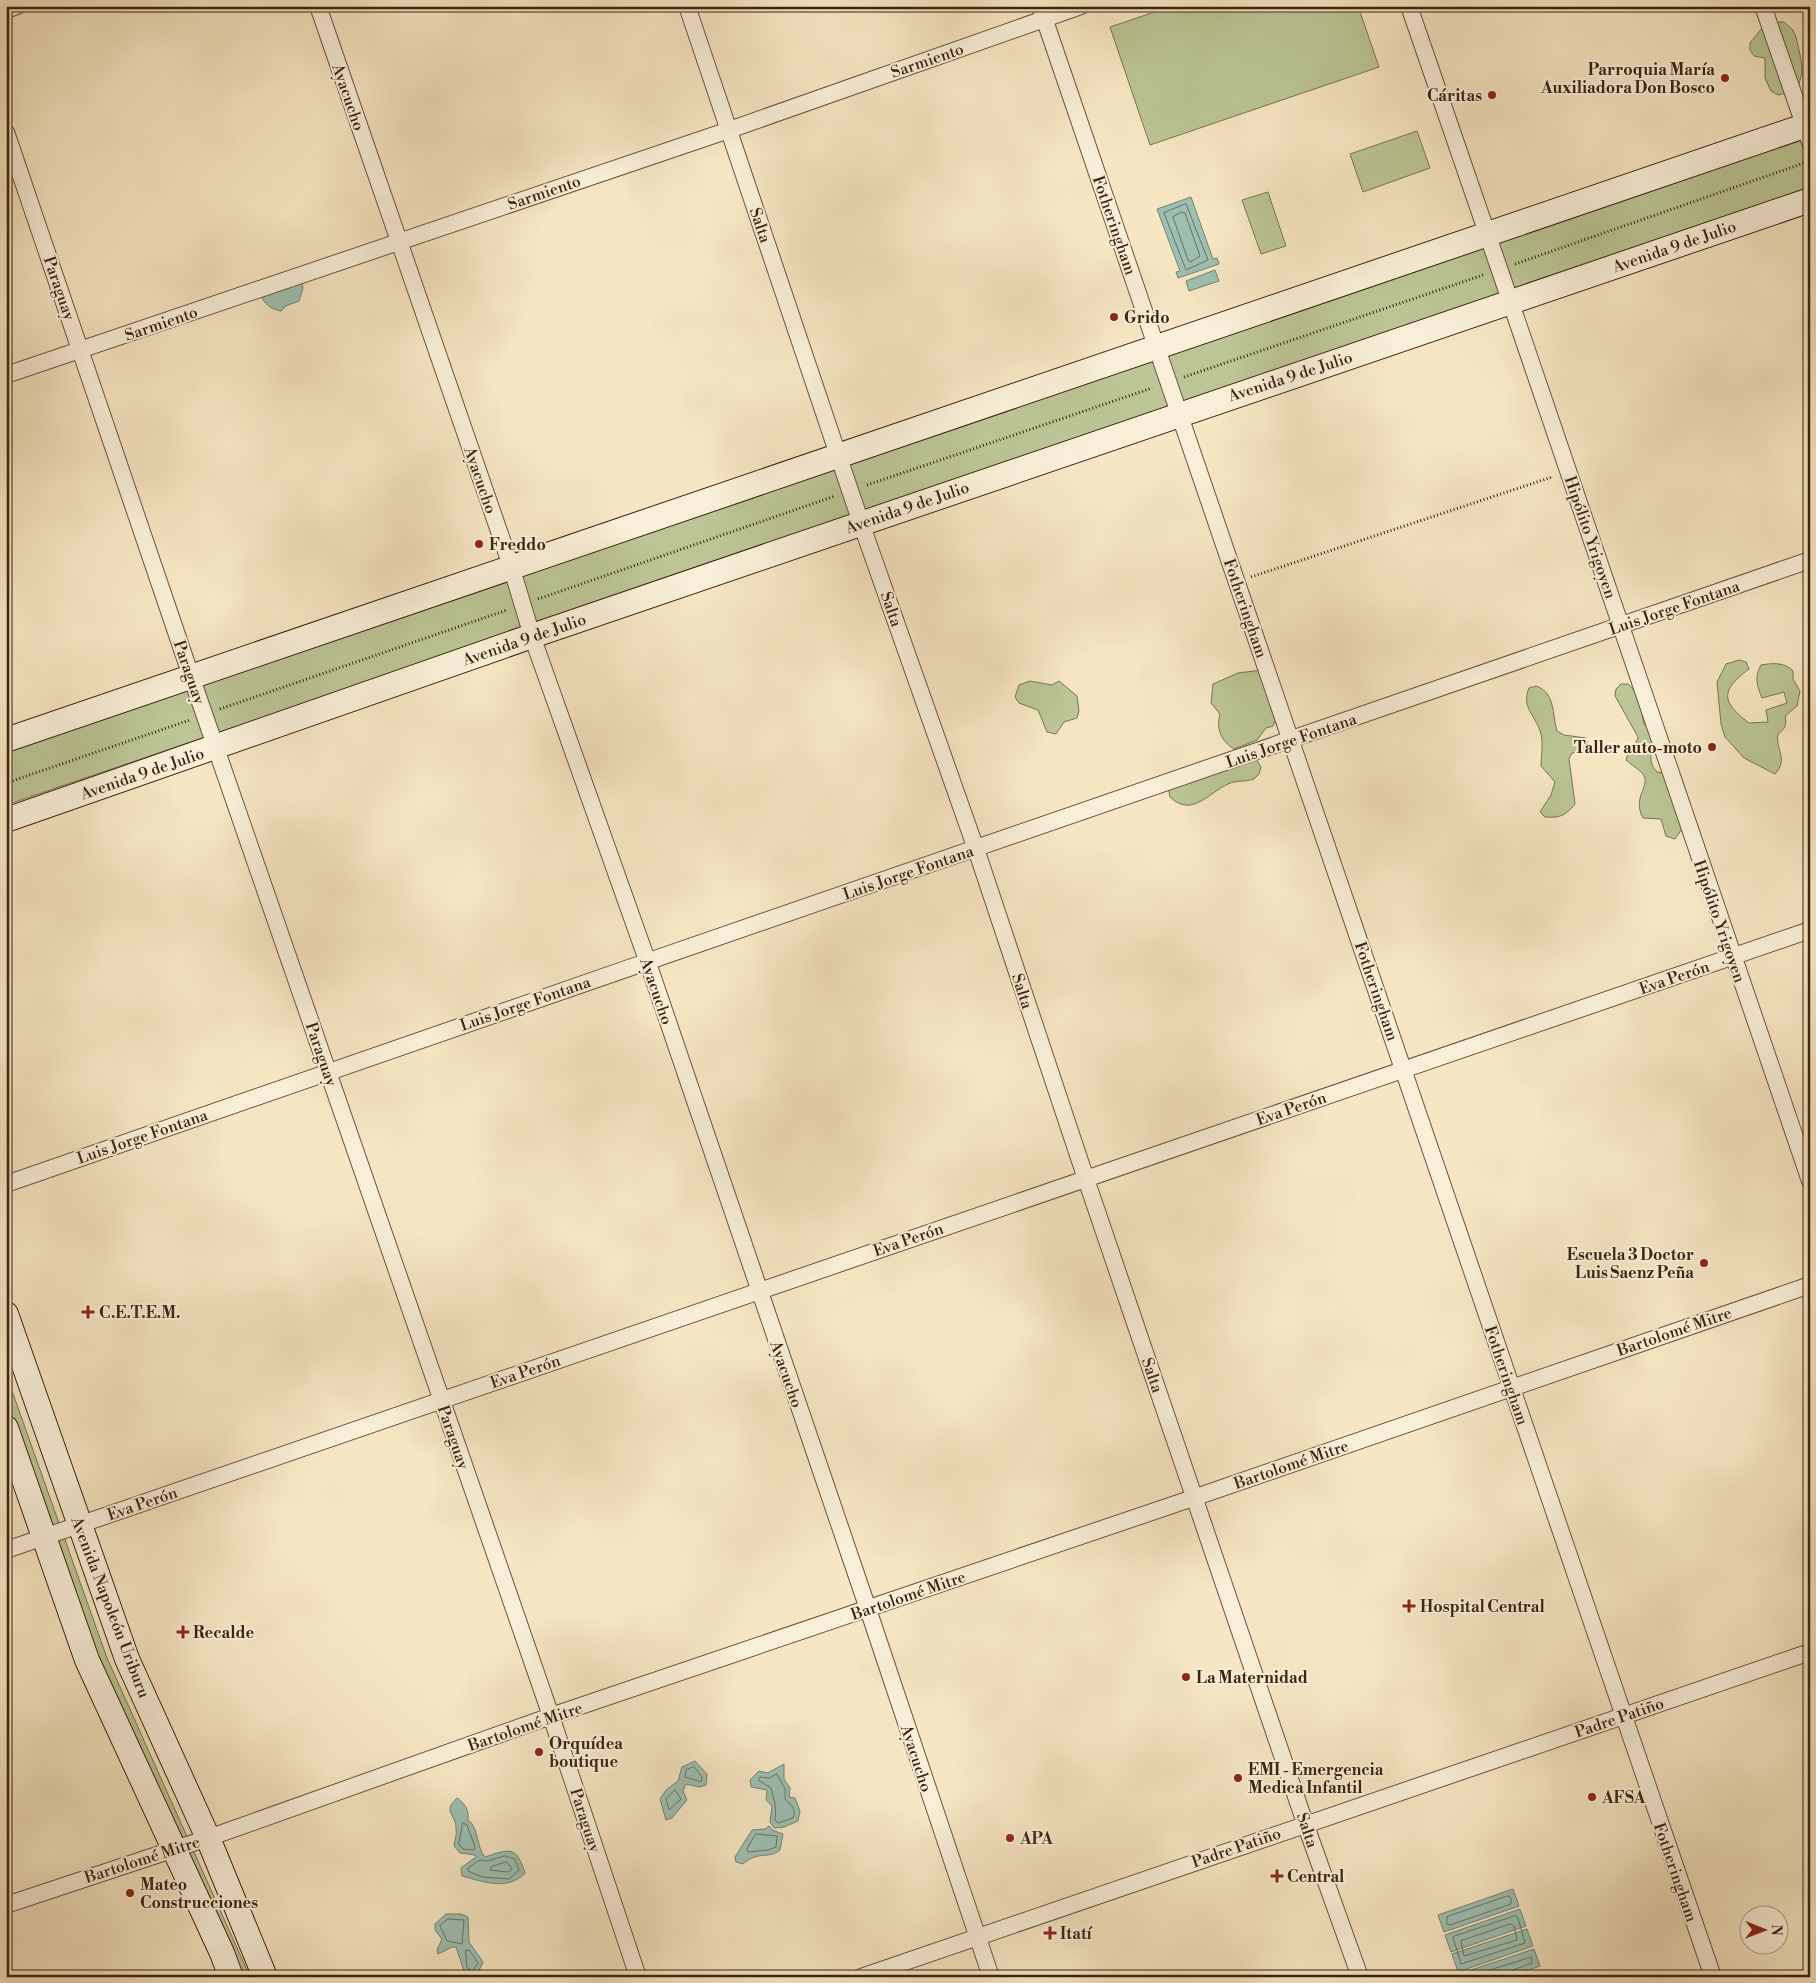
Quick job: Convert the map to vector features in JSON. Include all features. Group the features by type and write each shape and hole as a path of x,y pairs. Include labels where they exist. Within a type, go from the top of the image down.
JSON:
{"main road":[{"path":"6,740 1488,233 1808,131"},
{"name":"Avenida 9 de Julio","path":"6,820 532,636 1180,413 1810,200"},
{"name":"Avenida Napoleón Uriburu","path":"6,1314 127,1659 208,1838 265,1977"},
{"path":"6,1428 87,1660 172,1849 222,1953 231,1977"}],"street":[{"path":"6,10 17,6"},
{"name":"Ayacucho","path":"318,6 511,566 532,636 647,960 991,1977"},
{"name":"Salta","path":"686,6 862,523 976,849 1305,1823 1360,1977"},
{"name":"Sarmiento","path":"6,375 729,130 1043,12 1081,6"},
{"name":"Hipólito Yrigoyen","path":"1409,6 1622,625 1732,958 1810,1181"},
{"path":"1763,6 1808,131"},
{"name":"Fotheringham","path":"1043,12 1404,1069 1622,1716 1713,1977"},
{"name":"Paraguay","path":"6,132 204,715 551,1716 638,1977"},
{"name":"Luis Jorge Fontana","path":"6,1184 647,960 976,849 1810,560"},
{"name":"Eva Perón","path":"6,1550 1810,930"},
{"name":"Bartolomé Mitre","path":"6,1905 208,1838 551,1716 1196,1497 1511,1386 1810,1285"},
{"name":"Padre Patiño","path":"861,1977 1305,1823 1810,1652"}],"path":[{"path":"6,783 851,490 1500,269 1810,161"},
{"path":"1237,582 1568,472"}],"green space":[{"path":"1172,6 1358,6 1379,67 1150,145 1110,27"},
{"path":"1778,22 1784,22 1793,30 1801,59 1802,73 1797,91 1778,95 1771,91 1765,78 1765,58 1754,56 1750,50 1750,43 1762,28"},
{"path":"1417,131 1430,168 1363,192 1350,154"},
{"path":"1810,136 1810,190 6,805 6,751"},
{"path":"1268,192 1286,246 1261,254 1242,200"},
{"path":"1739,660 1746,662 1749,669 1733,683 1728,696 1733,708 1749,723 1768,722 1766,710 1787,703 1784,692 1762,698 1757,682 1761,665 1778,664 1790,668 1793,671 1793,679 1800,691 1797,706 1785,716 1785,726 1778,734 1781,764 1775,774 1744,758 1725,737 1721,724 1717,682 1726,664"},
{"path":"1262,670 1276,719 1273,726 1266,728 1257,740 1234,749 1226,742 1219,730 1220,714 1211,703 1213,684 1238,673"},
{"path":"1030,681 1052,685 1059,681 1077,696 1079,711 1077,718 1064,722 1056,734 1047,732 1038,710 1019,703 1015,697 1019,685"},
{"path":"1621,684 1628,684 1635,692 1644,724 1659,737 1652,750 1651,759 1657,772 1671,774 1684,826 1675,839 1666,836 1661,819 1643,818 1640,810 1639,803 1645,777 1626,760 1638,737 1615,696 1616,689"},
{"path":"1536,686 1542,689 1550,699 1557,731 1564,735 1586,738 1588,745 1585,751 1572,753 1569,759 1575,804 1565,814 1555,817 1545,817 1540,812 1551,795 1555,782 1541,766 1541,735 1528,706 1527,695 1529,688"},
{"path":"1255,757 1261,767 1259,774 1254,779 1228,784 1200,802 1193,804 1178,803 1170,797 1168,787"},
{"path":"6,1374 107,1658 250,1977 243,1977 96,1660 6,1403"}],"water":[{"path":"1191,197 1213,259 1217,258 1219,264 1178,278 1176,272 1180,271 1157,209"},
{"path":"1215,270 1219,281 1189,291 1186,281"},
{"path":"301,278 303,288 299,301 286,306 281,311 268,306 260,294"},
{"path":"695,1761 707,1774 706,1785 699,1787 686,1784 683,1791 687,1800 672,1818 666,1820 660,1799 666,1790 678,1781 682,1767"},
{"path":"784,1764 784,1779 790,1788 789,1797 795,1798 800,1811 798,1821 784,1827 774,1828 770,1822 772,1806 766,1800 767,1790 751,1787 750,1780 759,1771 768,1773"},
{"path":"457,1798 466,1807 468,1820 474,1827 480,1848 485,1857 506,1851 515,1854 522,1864 525,1873 518,1879 511,1882 495,1883 462,1876 461,1868 476,1857 475,1855 460,1853 454,1846 456,1828 450,1810"},
{"path":"769,1826 772,1830 783,1834 780,1850 775,1853 754,1857 743,1864 736,1862 735,1857 752,1830 765,1829"},
{"path":"1513,1889 1519,1906 1444,1932 1438,1915"},
{"path":"1520,1909 1526,1926 1451,1952 1445,1935"},
{"path":"446,1914 461,1914 468,1917 469,1942 483,1962 476,1977 466,1977 456,1947 438,1954 437,1950 442,1939 435,1930 435,1924"},
{"path":"1527,1929 1533,1946 1458,1972 1452,1954"},
{"path":"1534,1949 1540,1966 1509,1977 1460,1977 1459,1974"}],"place":[{"name":"Parroquia María Auxiliadora Don Bosco","path":"1725,78"},
{"name":"Cáritas","path":"1492,95"},
{"name":"Grido","path":"1114,317"},
{"name":"Freddo","path":"479,544"},
{"name":"Taller auto-moto","path":"1712,747"},
{"name":"Escuela 3 Doctor Luis Saenz Peña","path":"1704,1263"},
{"name":"C.E.T.E.M.","path":"88,1312"},
{"name":"Hospital Central","path":"1409,1606"},
{"name":"Recalde","path":"183,1632"},
{"name":"La Maternidad","path":"1186,1677"},
{"name":"Orquídea boutique","path":"539,1752"},
{"name":"EMI - Emergencia Medica Infantil","path":"1238,1778"},
{"name":"AFSA","path":"1592,1797"},
{"name":"APA","path":"1010,1838"},
{"name":"Central","path":"1277,1876"},
{"name":"Mateo Construcciones","path":"130,1893"},
{"name":"Itatí","path":"1050,1933"}]}
